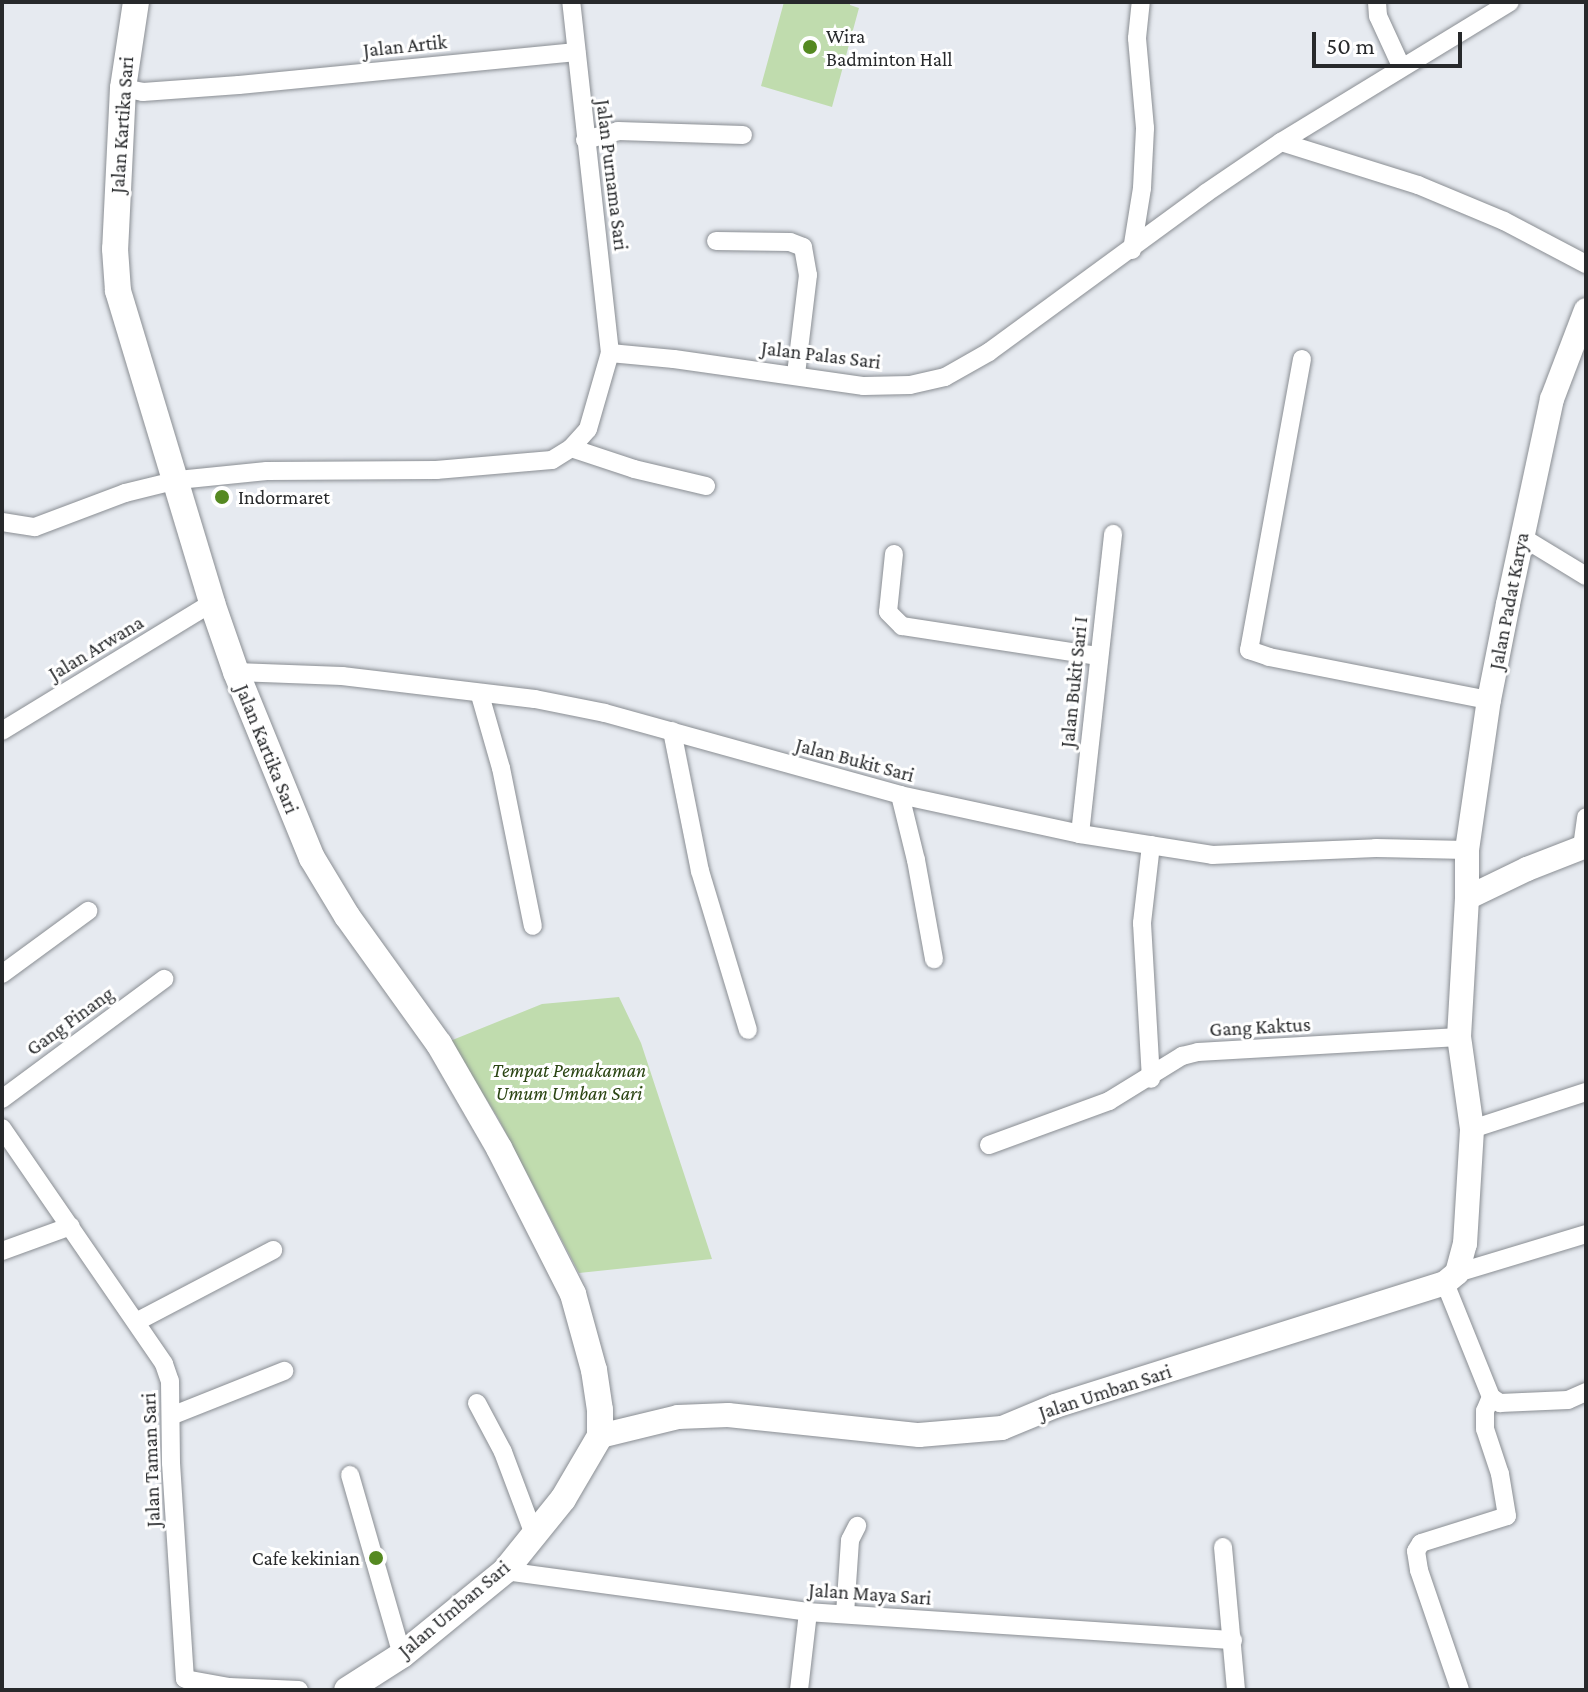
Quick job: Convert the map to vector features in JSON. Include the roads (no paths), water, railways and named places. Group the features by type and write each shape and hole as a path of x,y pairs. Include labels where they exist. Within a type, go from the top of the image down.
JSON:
{"main road":[{"name":"Jalan Kartika Sari","path":"136,2 123,88 115,249 118,291 178,480 212,603 236,672 312,858 347,916 439,1044 499,1148 573,1294 594,1370 600,1436"},
{"name":"Jalan Umban Sari","path":"347,1690 402,1655 505,1571 563,1499 600,1436"}],"street":[{"name":"Jalan Purnama Sari","path":"571,2 610,353"},
{"path":"1132,250 1142,188 1145,128 1137,38 1141,2"},
{"path":"1375,2 1378,16 1401,66"},
{"name":"Jalan Palas Sari","path":"610,353 796,374 864,386 910,385 945,377 989,352 1281,142 1510,2"},
{"name":"Jalan Artik","path":"123,88 143,92 239,85 576,52"},
{"path":"585,140 618,131 743,135"},
{"path":"1281,142 1329,154 1418,185 1504,221 1586,264"},
{"path":"716,241 790,242 803,247 808,275 796,374"},
{"name":"Jalan Padat Karya","path":"1467,898 1467,850 1489,700 1552,399 1586,310"},
{"path":"2,522 35,527 125,493 178,480 267,471 436,470 552,460 571,448 588,429 610,353"},
{"path":"1302,359 1249,650 1269,657 1489,700"},
{"path":"571,448 634,469 706,486"},
{"name":"Jalan Bukit Sari I","path":"1080,834 1113,534"},
{"path":"1522,537 1586,576"},
{"path":"894,554 888,612 902,626 1098,656"},
{"name":"Jalan Arwana","path":"2,731 212,603"},
{"name":"Jalan Bukit Sari","path":"236,672 342,676 480,695 535,699 672,731 900,795 1080,834 1212,855 1376,848 1467,850"},
{"path":"480,695 501,768 533,926"},
{"path":"672,731 700,871 748,1030"},
{"path":"900,795 916,860 934,959"},
{"path":"1586,817 1584,847 1527,869 1467,898 1459,1037 1472,1129 1465,1244 1451,1278 1491,1397 1500,1403 1568,1400 1586,1392"},
{"path":"1151,845 1142,923 1151,1079"},
{"path":"2,974 88,911"},
{"name":"Gang Pinang","path":"2,1099 164,979"},
{"name":"Gang Kaktus","path":"989,1145 1109,1101 1151,1079 1182,1056 1198,1052 1459,1037"},
{"path":"1472,1129 1586,1092"},
{"name":"Jalan Taman Sari","path":"2,1128 164,1364 170,1381 171,1463 185,1679 229,1687 299,1690"},
{"path":"2,1251 71,1226"},
{"path":"1451,1278 1586,1234"},
{"path":"136,1322 273,1250"},
{"name":"Jalan Umban Sari","path":"600,1436 678,1417 728,1415 919,1435 1002,1428 1055,1406 1451,1278"},
{"path":"171,1416 284,1371"},
{"path":"1460,1690 1419,1570 1416,1551 1421,1543 1507,1516 1500,1474 1485,1429 1485,1411 1491,1397"},
{"path":"477,1403 503,1452 535,1537"},
{"path":"350,1475 402,1655"},
{"path":"845,1614 850,1540 857,1526"},
{"path":"1223,1547 1236,1690"},
{"name":"Jalan Maya Sari","path":"505,1571 808,1612 1233,1640"},
{"path":"799,1690 808,1612"}],"place":[{"name":"Wira Badminton Hall","path":"810,47"},
{"name":"Indormaret","path":"222,497"},
{"name":"Cafe kekinian","path":"376,1558"}],"park label":[{"name":"Tempat Pemakaman Umum Umban Sari","path":"569,1082"}]}
